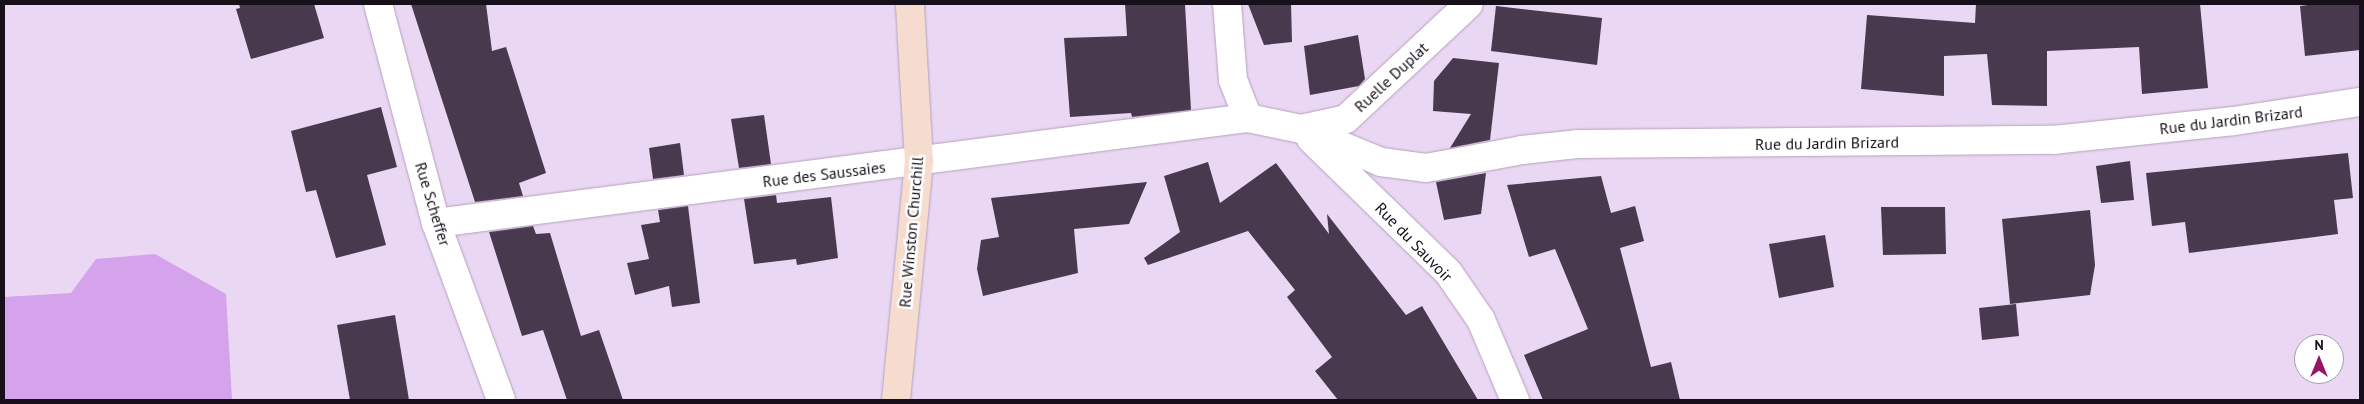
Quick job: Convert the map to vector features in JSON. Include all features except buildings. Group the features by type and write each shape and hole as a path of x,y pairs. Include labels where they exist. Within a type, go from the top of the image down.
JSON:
{"main road":[{"name":"Rue Winston Churchill","path":"896,400 919,162 910,4"}],"street":[{"name":"Rue Scheffer","path":"378,4 436,222 502,400"},
{"path":"1227,4 1233,80 1248,118"},
{"name":"Ruelle Duplat","path":"1301,129 1346,119 1469,4"},
{"name":"Rue du Jardin Brizard","path":"1301,129 1381,162 1426,168 1522,150 1577,144 2053,140 2234,121 2360,102"},
{"name":"Rue des Saussaies","path":"436,222 919,162 1248,118 1301,129"},
{"name":"Rue du Sauvoir","path":"1301,129 1448,272 1481,320 1515,400"}],"shaded area":[{"path":"155,254 226,294 232,400 4,400 4,297 71,293 96,259"}]}
